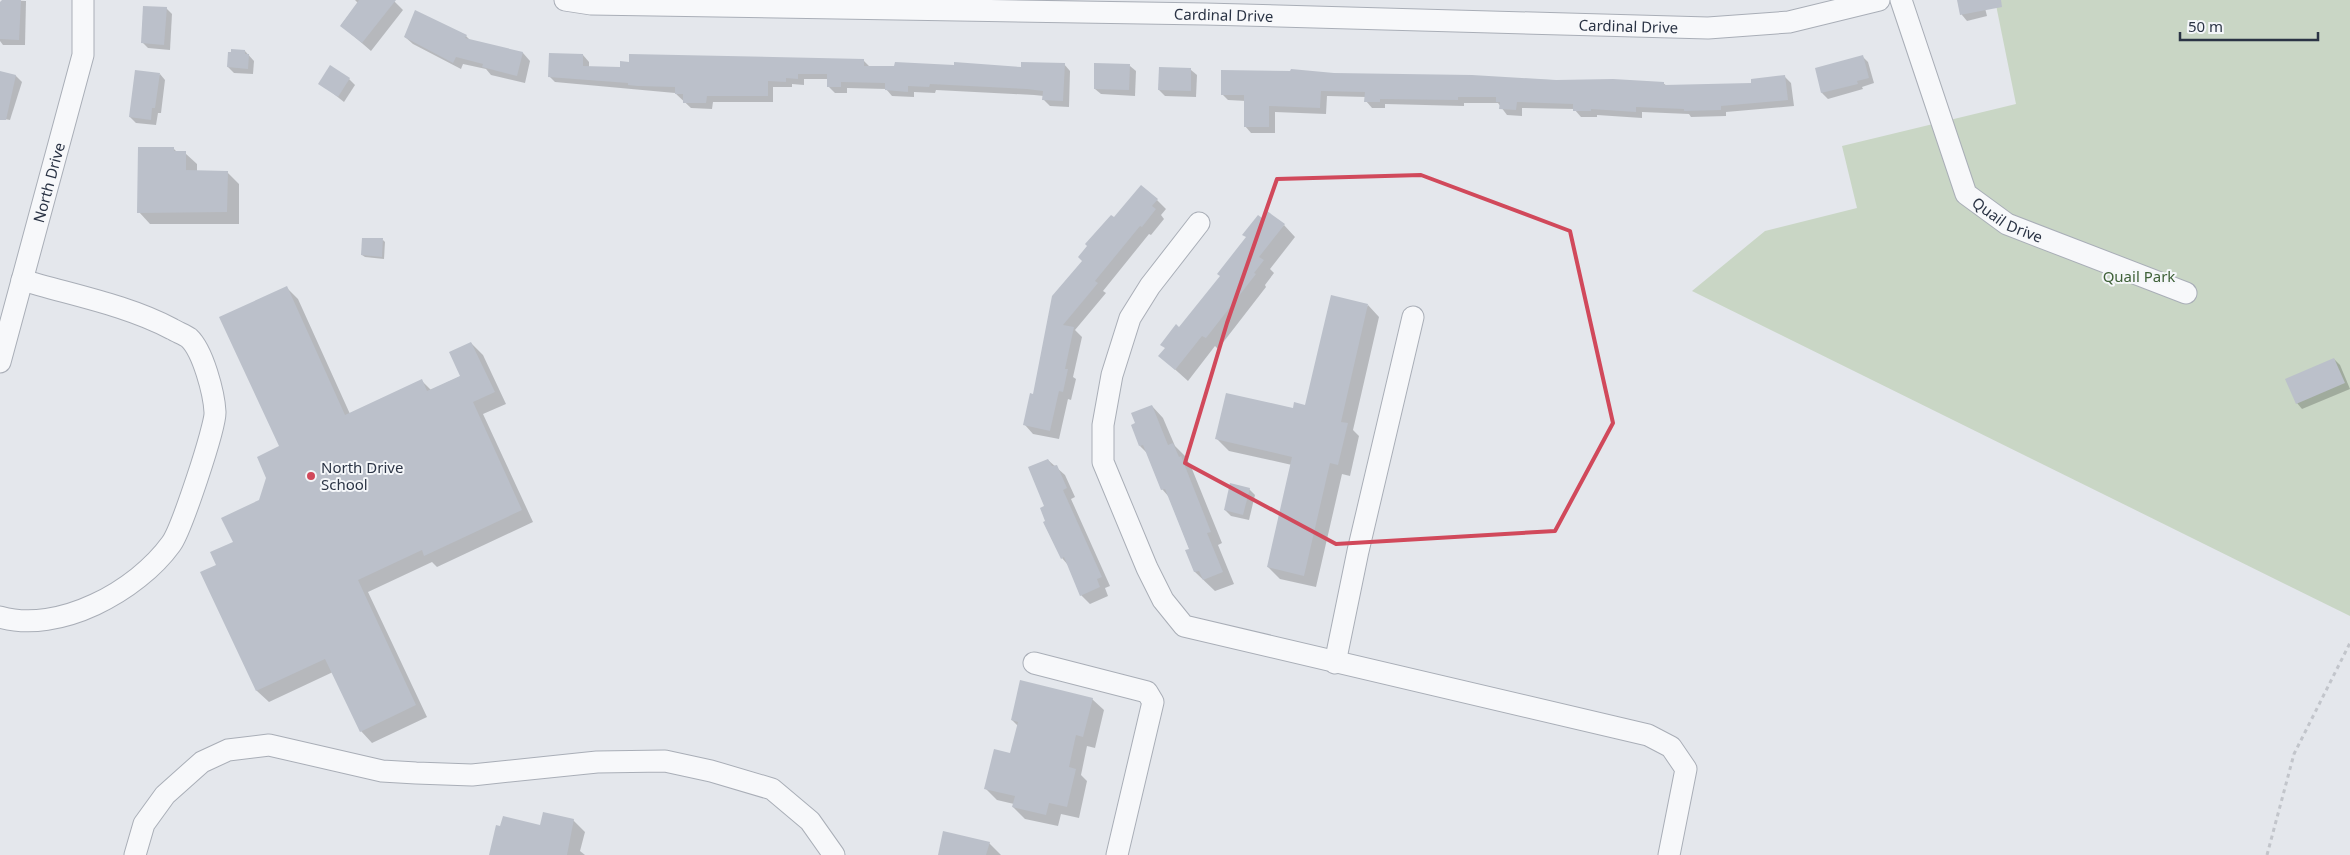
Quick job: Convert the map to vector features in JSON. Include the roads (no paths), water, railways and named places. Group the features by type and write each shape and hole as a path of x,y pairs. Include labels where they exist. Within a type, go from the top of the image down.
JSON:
{"street":[{"name":"North Drive","path":"0,362 83,55 83,0"},
{"name":"Cardinal Drive","path":"565,0 591,4 1205,7 1708,28 1789,22 1879,0"},
{"name":"Quail Drive","path":"1901,0 1966,194 2007,224 2186,293"},
{"path":"1199,223 1150,286 1130,318 1112,375 1103,424 1103,462 1163,600 1184,626 1648,735 1670,747 1686,769 1669,855"},
{"path":"0,617 10,620 46,619 73,614 117,593 138,579 172,543 196,482 216,414 210,377 189,339 152,319 22,280"},
{"path":"1335,663 1358,551 1413,316"},
{"path":"1034,663 1147,692 1153,702 1117,855"},
{"path":"135,855 144,824 165,794 202,762 228,750 269,745 382,771 472,775 597,762 664,761 711,771 772,789 810,821 834,855"}],"place":[{"name":"North Drive School","path":"311,476"}],"park label":[{"name":"Quail Park","path":"2139,276"}]}
